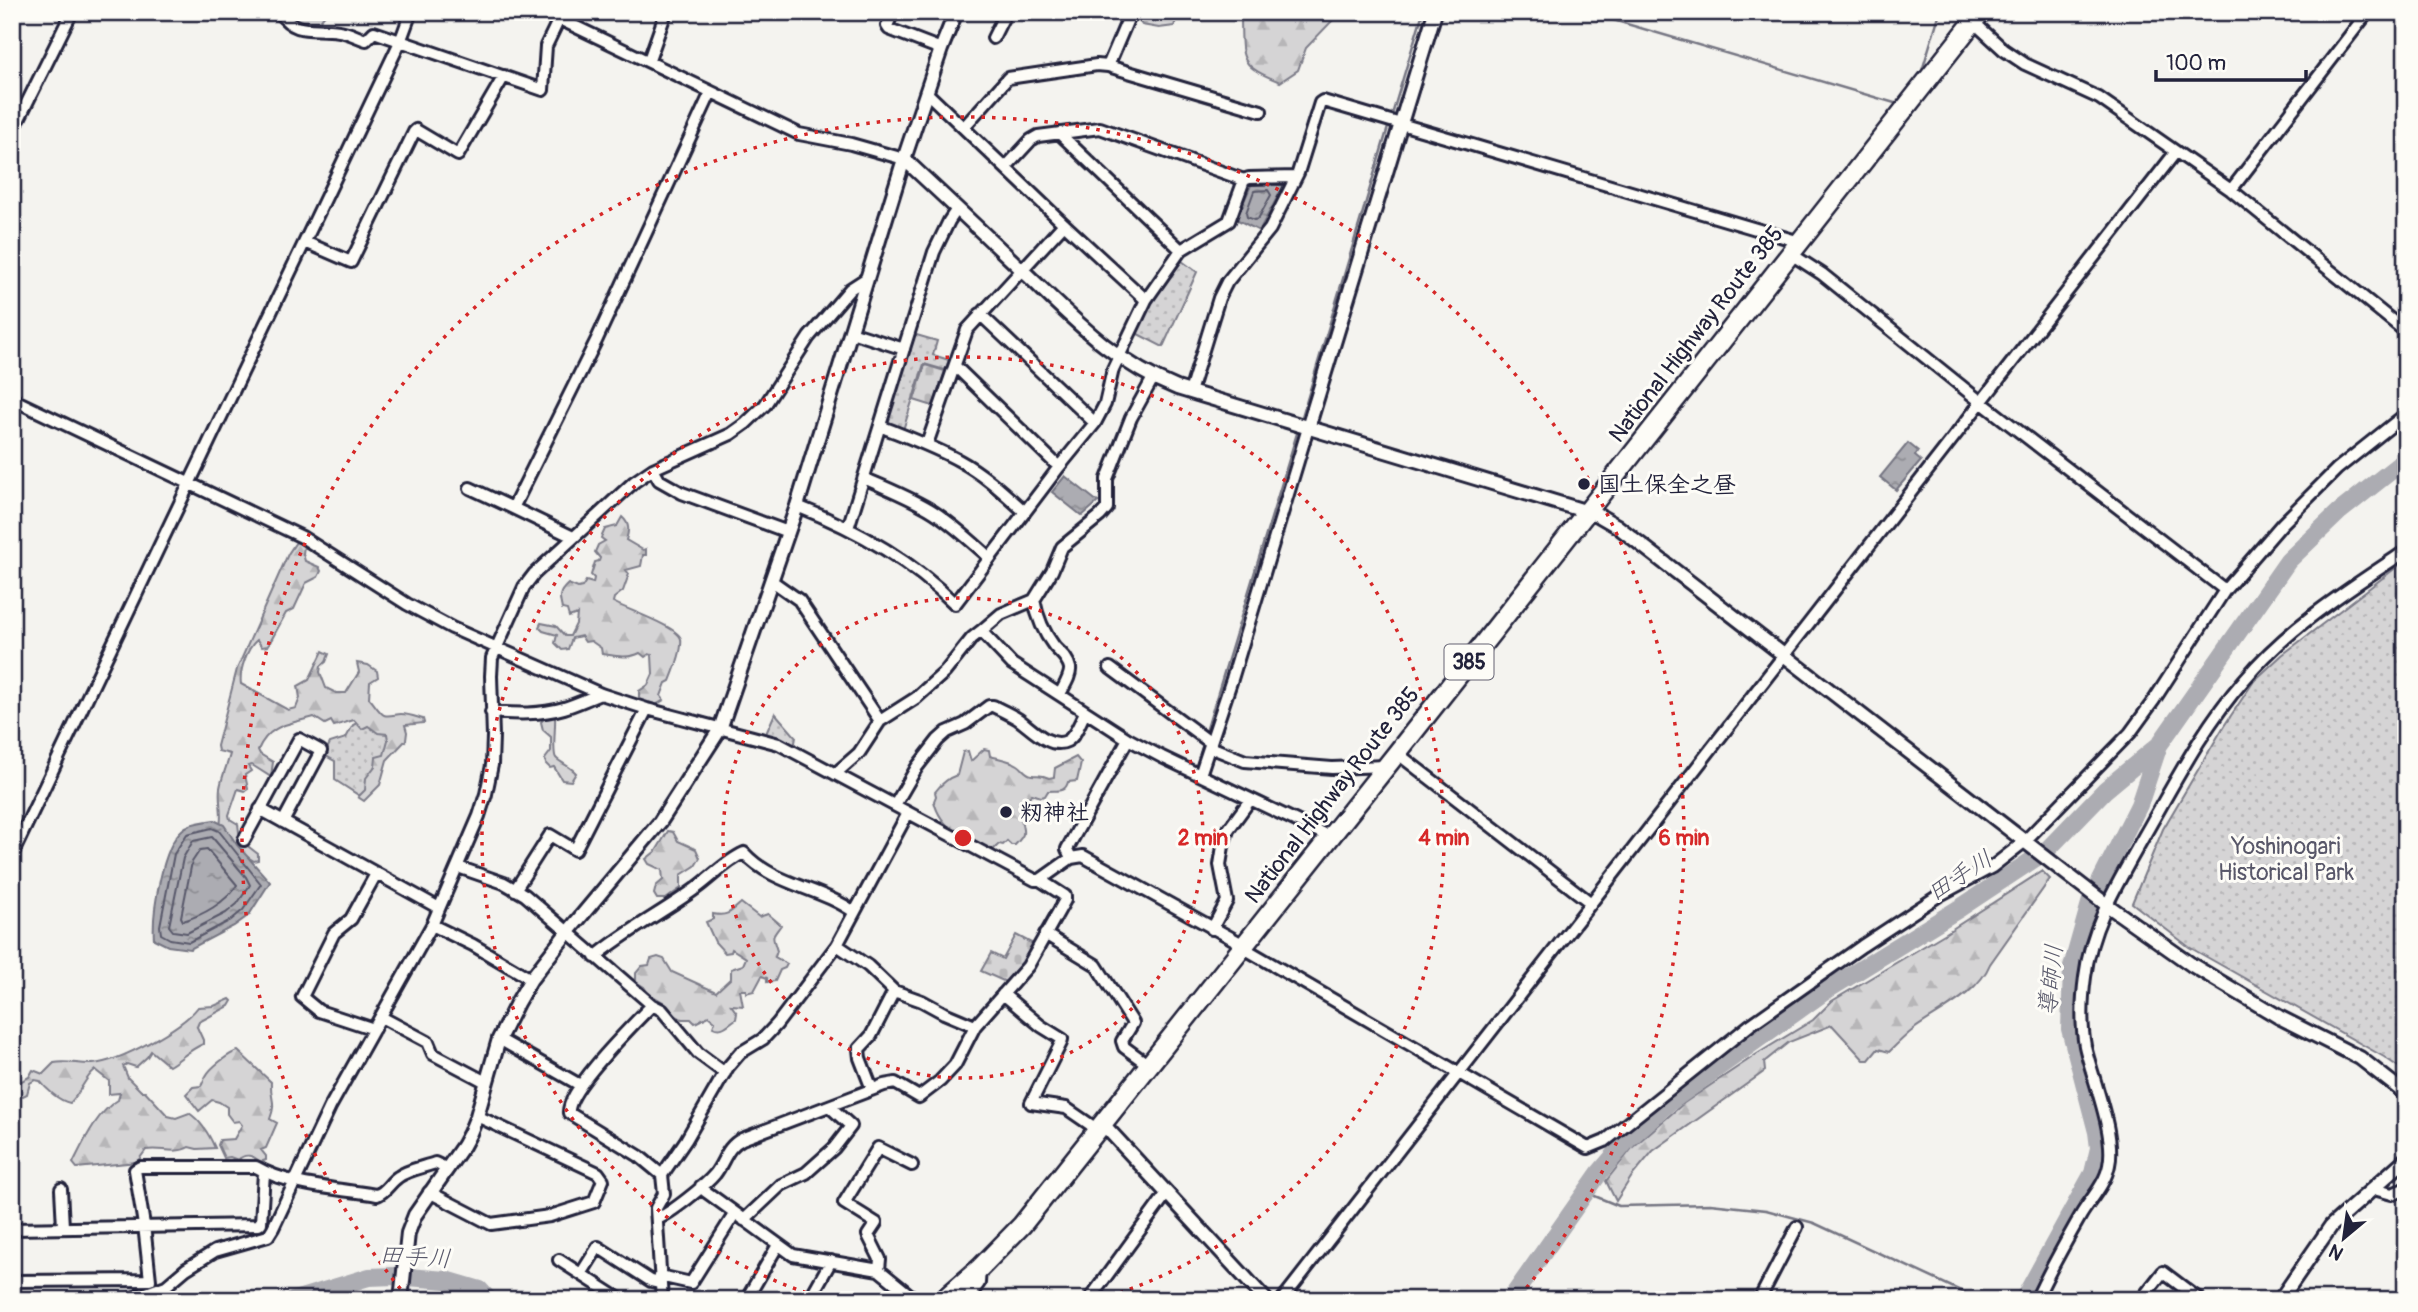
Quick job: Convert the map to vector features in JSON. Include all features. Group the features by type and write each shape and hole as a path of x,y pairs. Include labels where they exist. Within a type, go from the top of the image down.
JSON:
{"highway":[{"name":"National Highway Route 385","path":"943,1300 980,1268 1022,1225 1975,19"}],"street":[{"path":"12,133 72,12"},
{"path":"279,12 285,21 304,30 341,31 366,40 374,32 543,90 546,46 559,19"},
{"path":"14,847 190,484 400,42 411,12"},
{"path":"545,12 799,134 851,144 904,159 1078,323 1119,358 1153,378 1190,392 1598,514 2107,905 2192,965 2279,1017 2360,1058 2406,1094"},
{"path":"649,60 666,12"},
{"path":"893,12 887,26 889,29 941,49"},
{"path":"401,1300 405,1250 415,1215 463,1146 477,1116 499,1039 531,979 660,822 720,729 797,506 926,92 956,12"},
{"path":"993,38 1006,12"},
{"path":"1108,66 1131,12"},
{"path":"1200,775 1434,12"},
{"path":"2231,190 2368,12"},
{"path":"1975,19 1979,27 2004,50 2025,64 2099,98 2231,190 2406,332"},
{"path":"964,127 1008,78 1097,65 1261,111"},
{"path":"305,242 351,262 414,132 416,130 458,155 504,76"},
{"path":"926,92 1146,300"},
{"path":"513,508 597,339 712,93"},
{"path":"1190,392 1219,298 1227,282 1270,229 1296,177 1320,103 1323,101 1401,123 1795,248 1822,274 1981,402 2225,590"},
{"path":"1006,167 1038,136 1100,128 1244,180 1296,177"},
{"path":"1059,133 1181,250"},
{"path":"1282,1300 2175,153"},
{"path":"797,506 848,528 920,572 955,604 1095,424 1105,404 1113,369 1146,300 1181,250 1229,221 1244,180"},
{"path":"848,528 934,252 948,221 957,209"},
{"path":"928,444 961,341 979,314 1064,224"},
{"path":"127,1300 153,1293 166,1286 186,1269 215,1251 268,1236 330,1107 432,925 458,867 486,794 492,756 491,676 496,647 524,587 534,574 634,482 653,469 731,434 745,424 765,405 809,337 850,289 867,278"},
{"path":"979,314 1095,424"},
{"path":"850,331 904,349"},
{"path":"955,366 1059,467"},
{"path":"835,774 859,754 880,721 915,698 945,672 972,638 1001,614 1034,600 1052,571 1062,547 1107,508 1107,479 1131,418 1153,378"},
{"path":"12,399 302,537 407,604 452,628 601,694 779,744 1035,880 1040,880 1065,896 1028,966 975,1026 955,1065 940,1081 919,1097 895,1083 872,1089 734,1143 724,1155 714,1175 656,1214"},
{"path":"1040,880 1071,858 1083,856 1244,945 1249,951 1588,1148 1605,1141 1750,1025 1862,946 1938,896 1992,867 2024,842 2130,733 2154,701 2225,590 2281,524 2337,469 2406,414"},
{"path":"880,426 928,444 962,462 1025,512"},
{"path":"653,469 659,480 682,493 788,532"},
{"path":"864,478 933,511 990,558"},
{"path":"470,488 573,537"},
{"path":"2036,1300 2109,1166 2110,1144 2085,1043 2082,1001 2088,952 2095,929 2187,759 2244,679 2274,648 2332,602 2406,551"},
{"path":"772,581 799,600 880,721"},
{"path":"1034,600 1045,632 1065,657 1070,669 1060,694"},
{"path":"981,631 1012,664 1128,739 1330,837"},
{"path":"1110,668 1210,745 1245,761 1332,768 1392,760 1591,902"},
{"path":"491,712 518,715 543,713 601,694"},
{"path":"895,805 917,767 938,740 989,706 1019,720 1039,737 1059,743 1068,741 1074,734 1084,712"},
{"path":"515,890 550,835 575,850 647,709"},
{"path":"243,840 299,739 321,751 283,822"},
{"path":"1071,858 1067,849 1128,739"},
{"path":"1212,929 1227,901 1220,865 1223,846 1228,830 1251,800"},
{"path":"260,809 439,908"},
{"path":"662,1300 656,1214 664,1194 662,1175 687,1140 725,1073 740,1053 763,1039 836,945 908,813"},
{"path":"594,957 696,888 734,857 744,853 756,865 774,876 838,901 854,912"},
{"path":"458,867 504,883 525,895 594,957 652,1005 662,1010 698,1053 725,1073"},
{"path":"374,1029 319,1011 302,996 334,933 351,919 376,874"},
{"path":"432,925 531,979"},
{"path":"1045,934 1096,965 1133,1023 1122,1041 1124,1047 1150,1066"},
{"path":"836,945 868,966 894,991 975,1026"},
{"path":"872,1089 859,1049 871,1037 894,991"},
{"path":"1003,994 1041,1026 1062,1039 1031,1102 1066,1108 1100,1127 1167,1193 1266,1300"},
{"path":"652,1005 580,1085 568,1108 569,1113 629,1149 662,1175"},
{"path":"381,1017 428,1042 433,1054 485,1082"},
{"path":"499,1039 580,1085"},
{"path":"744,1220 781,1185 806,1173 834,1148 851,1126 829,1106"},
{"path":"429,1192 491,1224 550,1216 594,1202 603,1180 598,1172 477,1116"},
{"path":"879,1270 880,1259 868,1235 876,1223 844,1203 878,1148 912,1165"},
{"path":"2280,1300 2331,1226 2406,1159"},
{"path":"12,1281 150,1280 135,1170 140,1167 256,1167 296,1181 377,1195 384,1192 398,1176 406,1173 435,1163 448,1169"},
{"path":"12,1228 259,1225 264,1172"},
{"path":"701,1186 793,1255 879,1270 916,1300"},
{"path":"2374,1189 2392,1194 2406,1188"},
{"path":"61,1189 63,1227"},
{"path":"1088,1300 1167,1193"},
{"path":"581,1274 598,1247 651,1281 660,1279 691,1283 734,1213"},
{"path":"1759,1300 1797,1227"},
{"path":"746,1300 778,1245"},
{"path":"559,1260 621,1300"},
{"path":"809,1300 831,1261"},
{"path":"967,1300 979,1283 980,1268"},
{"path":"2141,1300 2162,1272 2200,1300"}],"green space":[{"path":"284,12 327,12 312,27 291,19"},
{"path":"1138,12 1179,12 1174,26 1159,28 1142,25 1137,18"},
{"path":"1208,12 1337,12 1333,20 1306,48 1298,70 1280,82 1256,71 1245,59 1241,18 1231,13"},
{"path":"1182,261 1197,272 1163,347 1136,333 1151,303"},
{"path":"913,334 937,341 933,355 949,360 945,370 924,364 903,430 890,426 887,421"},
{"path":"925,365 945,371 933,406 914,400"},
{"path":"622,517 628,528 626,540 643,550 646,549 646,555 643,555 641,566 626,570 629,574 623,591 613,602 662,624 681,639 676,666 661,696 664,700 654,706 639,701 639,691 648,685 653,674 652,655 645,657 640,653 627,656 602,654 601,648 591,641 585,642 581,636 572,638 568,649 562,650 555,643 557,635 539,627 541,623 556,626 565,636 570,636 577,614 569,617 567,610 562,609 562,590 568,584 578,588 586,581 593,583 594,578 591,575 595,562 600,558 595,552 598,545 605,541 601,538 605,529 617,526"},
{"path":"296,542 304,545 305,561 319,567 321,571 318,577 306,583 294,609 286,613 268,646 262,647 257,640 253,644 243,666 241,684 288,710 296,708 300,698 298,686 309,680 323,651 329,654 320,672 326,688 336,693 346,693 359,672 357,663 368,665 377,671 378,677 370,682 369,698 380,712 386,716 412,716 423,719 424,723 405,725 406,740 387,760 380,785 364,801 358,797 365,790 366,778 375,766 376,757 384,755 387,734 378,733 368,726 362,729 354,720 334,726 331,721 325,724 314,717 274,730 258,750 273,762 271,777 252,765 248,766 251,771 245,775 248,789 238,789 229,815 230,819 238,824 240,840 258,854 258,860 254,861 238,851 240,845 219,829 220,788 230,754 218,751 217,746 237,669 288,554"},
{"name":"Yoshinogari Historical Park","path":"2406,560 2406,1072 2189,947 2132,903 2163,829 2254,681 2282,655"},
{"path":"775,713 796,737 794,748 765,736"},
{"path":"546,716 555,716 555,755 576,773 571,781 562,780 554,767 550,768 546,764 545,759 551,751 551,737 543,730 541,722"},
{"path":"363,720 395,738 367,793 360,796 335,780 335,761 324,755 330,743 346,738 353,725"},
{"path":"984,749 989,750 990,756 1020,766 1030,774 1049,778 1054,777 1055,768 1076,757 1081,763 1077,781 1068,782 1063,789 1048,791 1045,796 1032,794 1027,799 1029,814 1021,818 1021,838 1015,845 1007,841 992,851 956,833 942,819 934,801 937,789 957,775 963,752 968,751 971,761"},
{"path":"668,831 673,832 678,841 696,849 700,858 695,866 681,875 681,888 666,899 657,899 654,894 656,886 663,880 662,870 649,864 646,859 656,851"},
{"path":"2042,871 2050,879 1984,975 1957,1001 1914,1029 1889,1052 1878,1049 1869,1060 1864,1060 1832,1025 1789,1042 1764,1062 1765,1071 1653,1151 1616,1201 1606,1181 1633,1147 1684,1103 1813,1020 1832,1001 1946,933"},
{"path":"741,903 759,917 768,914 781,925 773,937 777,951 775,957 787,964 780,970 775,981 767,982 767,978 762,976 754,991 746,993 746,990 740,990 743,1006 731,1005 737,1013 736,1019 719,1029 713,1027 715,1021 709,1016 695,1023 691,1019 682,1019 636,982 636,973 642,966 649,965 651,959 658,957 664,959 672,972 716,992 731,978 731,969 743,965 746,958 732,949 731,952 725,953 715,942 706,922 713,919 713,914 729,913"},
{"path":"1016,935 1035,945 1022,968 1008,983 981,971 991,953 1003,959"},
{"path":"230,999 232,1001 229,1006 199,1022 197,1027 203,1044 169,1066 151,1051 136,1067 127,1064 123,1066 128,1078 141,1091 145,1091 168,1116 176,1118 189,1113 193,1116 204,1128 215,1148 146,1150 137,1162 77,1168 73,1163 97,1119 118,1100 120,1093 109,1094 109,1081 95,1070 70,1103 53,1094 40,1081 30,1083 27,1094 23,1096 14,1090 14,1085 29,1077 33,1070 43,1074 54,1063 93,1064 118,1057 165,1034 198,1007 214,1006"},
{"path":"238,1051 271,1082 273,1104 270,1119 277,1123 266,1148 261,1150 266,1160 260,1162 249,1156 238,1160 224,1158 218,1145 220,1140 234,1139 242,1125 239,1121 233,1122 227,1114 227,1107 219,1102 212,1100 199,1111 186,1094 193,1087 201,1086 208,1073 220,1061"}],"water":[{"path":"1252,183 1284,185 1259,231 1236,219"},
{"path":"1908,443 1918,451 1915,456 1921,461 1896,490 1880,477"},
{"path":"1065,476 1098,502 1082,516 1052,492"},
{"path":"214,820 224,825 237,845 270,882 249,915 234,926 190,949 168,946 154,939 154,928 160,881 169,850 186,827"}],"waterway":[{"path":"1391,118 1423,12"},
{"path":"1586,12 1898,104"},
{"path":"1921,74 1940,12"},
{"path":"1301,420 1389,124"},
{"path":"1205,735 1298,430"},
{"name":"田手川","path":"1510,1300 1600,1172 1629,1138 1667,1104 1827,990 2046,851 2105,790 2159,745 2288,561 2339,512 2406,459"},
{"path":"1197,765 1204,741"},
{"name":"導師川","path":"2023,1300 2093,1173 2099,1148 2070,1029 2072,967 2091,900 2139,805 2159,745"},
{"path":"1585,1192 1619,1206 1710,1204 1766,1210 1814,1223 1980,1300"},
{"name":"田手川","path":"294,1300 369,1277 395,1276 446,1280 480,1290 489,1300"}],"place":[{"name":"国土保全之昼","path":"1584,484"},
{"name":"籾神社","path":"1006,812"}]}
